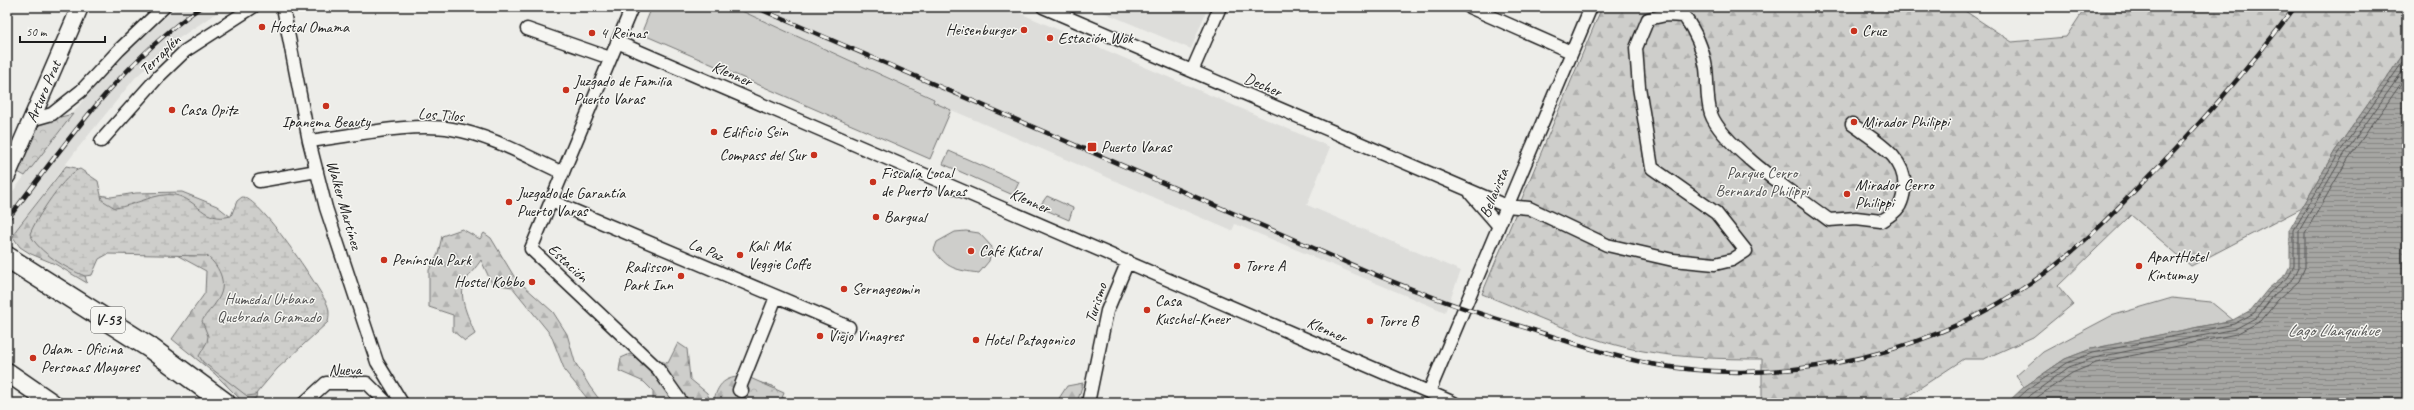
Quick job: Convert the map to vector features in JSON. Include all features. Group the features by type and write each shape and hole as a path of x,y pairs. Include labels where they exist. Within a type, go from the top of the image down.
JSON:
{"main road":[{"name":"V-53","path":"7,257 150,347 225,403"},
{"path":"7,372 52,403"}],"street":[{"name":"Arturo Prat","path":"7,176 80,7"},
{"path":"30,120 52,114 81,91 119,50 164,7"},
{"name":"Terraplén","path":"102,141 158,77 185,51 253,7"},
{"name":"Walker Martínez","path":"283,7 309,141 326,208 377,362 402,403"},
{"name":"Estación","path":"632,7 531,250 658,369 682,403"},
{"name":"Decher","path":"1043,7 1469,192 1506,206 1529,208 1607,245 1673,260 1715,264 1732,260 1746,251 1716,213 1652,168 1639,87 1636,48 1648,19 1666,15 1684,16 1696,33 1706,68 1711,114 1721,131 1772,179 1830,220 1856,218 1881,221 1898,209 1904,195 1905,182 1901,169 1888,151 1852,124"},
{"path":"1192,72 1220,7"},
{"path":"1469,7 1571,52"},
{"name":"Bellavista","path":"1428,392 1591,7"},
{"path":"527,29 610,58"},
{"name":"Klenner","path":"617,42 1128,261 1454,403"},
{"name":"Los Tilos","path":"309,141 422,127 451,128 475,134 563,172"},
{"path":"259,180 317,172"},
{"name":"Decher","path":"1469,192 1498,225"},
{"name":"La Paz","path":"551,201 849,327"},
{"name":"Turismo","path":"1088,403 1107,311 1128,261"},
{"path":"742,390 739,390 776,297"},
{"name":"Nueva","path":"304,403 326,383 367,383 387,403"}],"shaded area":[{"path":"177,7 225,7 175,41 135,78 78,148 7,242 7,199 84,99 124,54"},
{"path":"733,7 1006,7 1330,147 1307,205 1461,271 1445,312 1235,224 1232,231 933,102 934,98"},
{"path":"1091,7 1208,7 1191,49"}],"green space":[{"path":"652,7 733,7 934,99 933,102 951,110 930,159 644,35 643,29"},
{"name":"Parque Cerro Bernardo Philippi","path":"1602,7 1959,7 2012,42 2066,37 2086,7 2407,7 2407,49 2335,151 2302,208 2191,266 2131,215 2058,286 2073,304 2033,337 1984,359 1964,359 1897,403 1762,403 1762,359 1687,357 1623,347 1582,334 1482,294"},
{"path":"73,114 25,176 16,171 35,123"},
{"path":"949,151 1019,182 1013,195 943,164"},
{"name":"Humedal Urbano Quebrada Gramado","path":"66,166 76,168 82,185 100,195 111,197 136,193 182,192 217,206 236,221 258,383 256,398 244,403 215,374 172,339 205,293 206,271 173,253 98,252 83,268 87,283 55,264 31,254 20,247 13,237 16,230"},
{"name":"Humedal Urbano Quebrada Gramado","path":"80,169 98,181 102,200 115,208 130,205 160,195 175,195 190,201 207,214 222,217 231,216 237,201 242,197 250,201 274,226 313,280 327,304 329,313 328,322 277,369 255,395 247,396 203,362 199,356 207,342 208,336 202,321 205,315 214,306 222,289 219,271 207,256 108,254 99,259 92,275 85,276 54,259 34,241 30,234 44,208 67,178"},
{"path":"1047,196 1073,208 1069,220 1039,207"},
{"path":"462,229 480,239 484,233 491,238 515,278 553,312 567,334 575,362 590,387 602,403 591,403 565,371 551,335 512,287 492,284 481,260 468,277 462,295 465,308 475,334 465,341 453,331 453,315 429,307 429,270 438,254 442,236"},
{"path":"966,231 979,233 992,247 989,261 979,273 953,268 943,261 934,250 937,242 955,232"},
{"path":"2172,298 2211,302 2233,320 2091,349 2065,359 2024,387 2016,376 2043,352 2111,316"},
{"path":"678,343 687,349 690,379 707,393 711,403 653,403 653,391 644,382 619,371 621,358 630,354 668,363"},
{"path":"737,377 773,386 788,403 713,403 720,385 727,380"},
{"path":"748,377 784,393 780,403 737,403"},
{"path":"1083,383 1077,403 1056,403 1067,386"}],"water":[{"name":"Lago Llanquihue","path":"2407,49 2407,403 2007,403 2024,387 2065,359 2091,349 2233,320 2251,310 2268,289 2286,274 2290,266 2290,229 2335,151"}],"railway":[{"path":"7,220 73,134 120,79 145,53 172,29 201,7"},
{"path":"755,7 1388,280 1452,304 1606,353 1651,364 1705,371 1758,371 1812,367 1864,357 1916,341 1965,321 2013,295 2057,264 2092,234 2166,159 2242,74 2295,7"}],"place":[{"name":"Hostal Omama","path":"262,27"},
{"name":"Heisenburger","path":"1024,30"},
{"name":"Cruz","path":"1854,31"},
{"name":"4 Reinas","path":"592,33"},
{"name":"Estación Wok","path":"1050,38"},
{"name":"Juzgado de Familia Puerto Varas","path":"566,90"},
{"name":"Ipanema Beauty","path":"326,106"},
{"name":"Casa Opitz","path":"172,110"},
{"name":"Mirador Philippi","path":"1854,122"},
{"name":"Edificio Sein","path":"714,132"},
{"name":"Puerto Varas","path":"1092,147"},
{"name":"Compass del Sur","path":"814,155"},
{"name":"Fiscalía Local de Puerto Varas","path":"873,182"},
{"name":"Mirador Cerro Philippi","path":"1847,194"},
{"name":"Juzgado de Garantía Puerto Varas","path":"509,202"},
{"name":"Bargual","path":"876,217"},
{"name":"Café Kutral","path":"971,251"},
{"name":"Kali Má Veggie Coffe","path":"740,255"},
{"name":"Península Park","path":"384,260"},
{"name":"Torre A","path":"1237,266"},
{"name":"ApartHotel Kintumay","path":"2139,266"},
{"name":"Radisson Park Inn","path":"681,276"},
{"name":"Hostel Kobbo","path":"532,282"},
{"name":"Sernageomin","path":"844,289"},
{"name":"Casa Kuschel-Kneer","path":"1147,310"},
{"name":"Torre B","path":"1370,321"},
{"name":"Viejo Vinagres","path":"820,336"},
{"name":"Hotel Patagonico","path":"976,340"},
{"name":"Odam - Oficina Personas Mayores","path":"33,358"}]}
